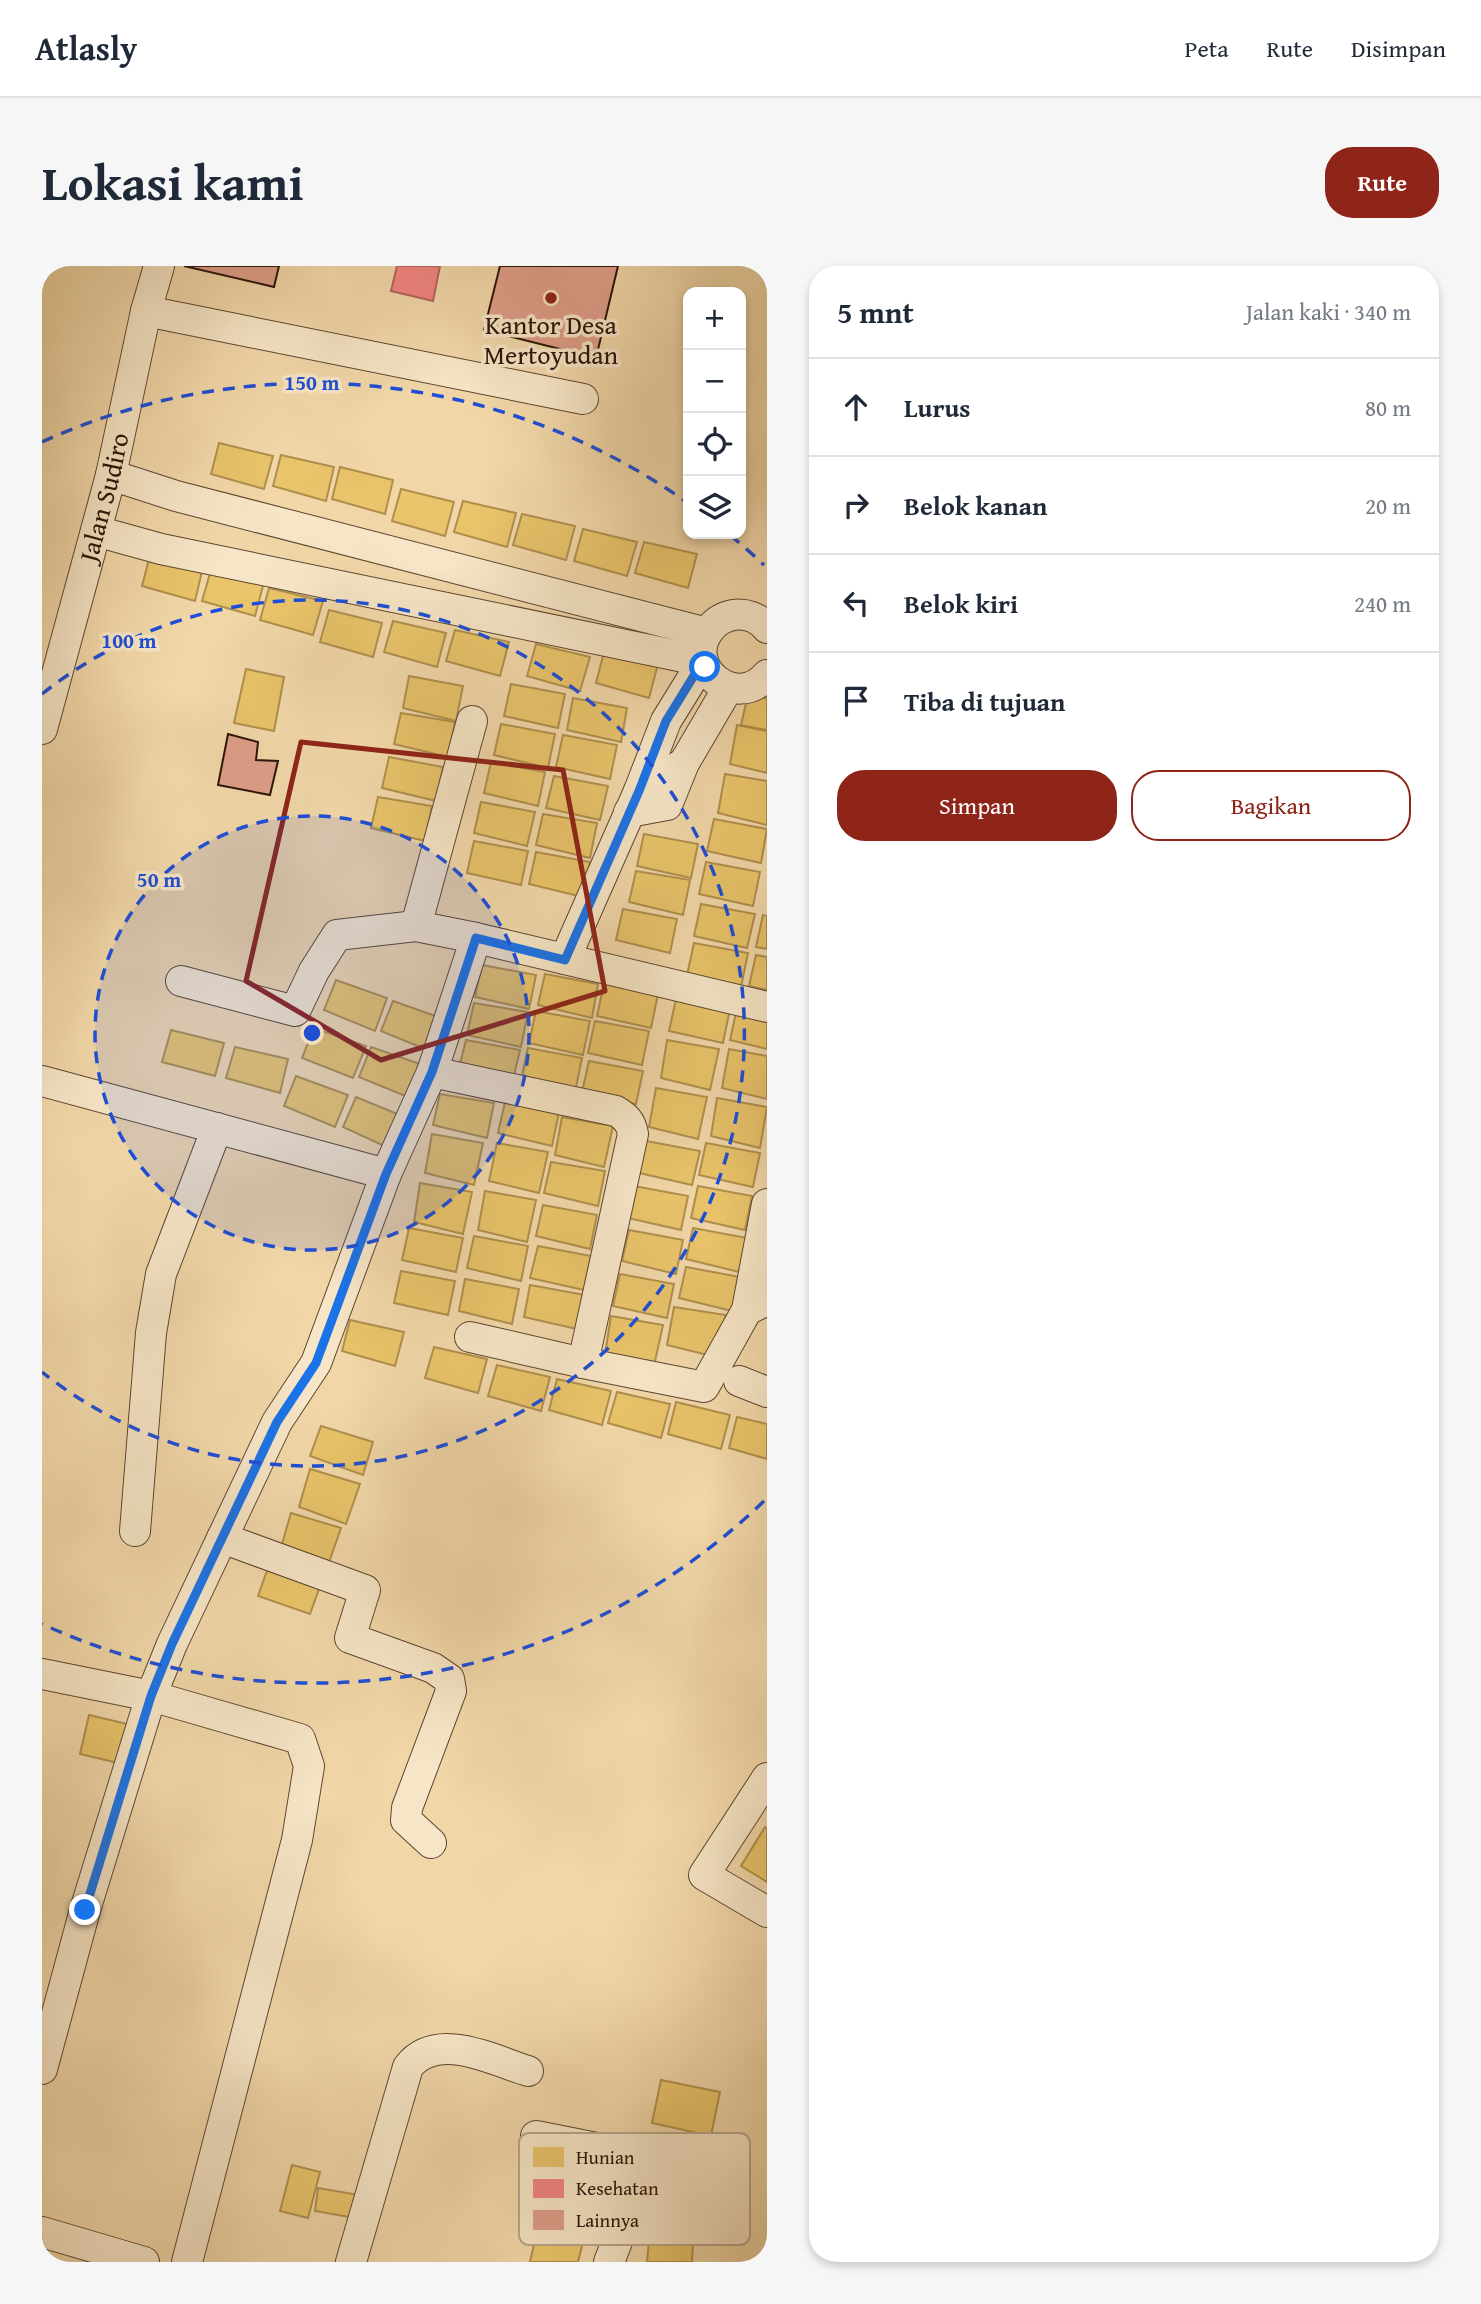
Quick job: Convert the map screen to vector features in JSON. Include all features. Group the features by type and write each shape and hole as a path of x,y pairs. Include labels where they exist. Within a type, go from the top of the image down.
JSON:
{"street":[{"name":"Jalan Sudiro","path":"42,729 111,475 146,311 159,266"},
{"path":"146,311 583,399"},
{"path":"111,475 705,647"},
{"path":"96,531 161,549 705,647"},
{"path":"565,960 666,721 715,623 726,616 738,614 751,616 767,628"},
{"path":"705,647 711,677 728,688 741,689 754,685 767,675"},
{"path":"634,802 684,762 728,688"},
{"path":"416,926 472,721"},
{"path":"181,981 295,1011 314,971 337,935 416,926 767,1007"},
{"path":"42,2069 85,1910 151,1696 172,1644 277,1422 316,1363 386,1174 432,1072 476,938"},
{"path":"432,1072 616,1111 628,1120 633,1135 583,1363"},
{"path":"42,1082 386,1174"},
{"path":"135,1531 151,1333 161,1274 217,1128"},
{"path":"470,1337 704,1387 757,1305 767,1204"},
{"path":"739,1381 767,1392"},
{"path":"222,1538 365,1590 350,1638 433,1668 449,1679 449,1699 407,1808 406,1819 431,1843"},
{"path":"42,1674 151,1696 300,1739 309,1766 297,1840 187,2262"},
{"path":"767,1778 704,1875 767,1912"},
{"path":"351,2262 408,2067 415,2059 428,2052 456,2049 528,2071"},
{"path":"42,2232 144,2262"},
{"path":"609,2262 617,2245"}],"highlighted area":[{"path":"301,742 563,770 605,991 381,1060 246,981"}],"building: Hunian":[{"path":"219,443 273,456 264,489 211,474"},
{"path":"281,455 334,467 326,501 273,486"},
{"path":"340,467 393,480 385,514 332,499"},
{"path":"401,489 454,502 445,536 392,521"},
{"path":"463,501 516,513 507,547 454,532"},
{"path":"522,514 575,526 566,560 513,545"},
{"path":"583,529 637,542 627,576 574,561"},
{"path":"644,542 697,554 688,588 635,573"},
{"path":"150,555 203,567 195,601 142,586"},
{"path":"211,570 264,582 255,616 202,601"},
{"path":"269,588 323,601 313,635 260,620"},
{"path":"329,610 382,623 373,657 320,642"},
{"path":"393,621 446,633 437,667 384,652"},
{"path":"455,630 509,642 500,676 446,661"},
{"path":"536,644 590,657 580,691 527,676"},
{"path":"604,652 658,664 649,698 596,683"},
{"path":"246,669 284,677 274,731 234,723"},
{"path":"409,676 463,686 456,721 403,708"},
{"path":"511,684 565,694 558,728 504,716"},
{"path":"748,695 767,698 767,730 741,725"},
{"path":"573,698 627,708 621,742 567,730"},
{"path":"401,713 455,722 448,757 394,744"},
{"path":"501,724 555,734 548,768 494,755"},
{"path":"737,725 767,731 767,773 730,764"},
{"path":"563,735 617,745 610,779 556,767"},
{"path":"389,757 443,767 436,801 382,788"},
{"path":"491,762 545,772 538,806 484,793"},
{"path":"725,774 767,781 767,825 718,813"},
{"path":"554,776 608,786 600,820 546,808"},
{"path":"378,797 432,806 425,841 371,828"},
{"path":"481,802 535,812 527,846 474,833"},
{"path":"543,814 597,823 590,858 536,845"},
{"path":"714,819 767,829 761,863 707,851"},
{"path":"644,834 698,844 691,878 637,866"},
{"path":"474,841 528,851 521,885 467,873"},
{"path":"536,852 590,862 583,897 529,884"},
{"path":"706,862 760,872 753,906 699,894"},
{"path":"636,871 690,880 683,915 629,902"},
{"path":"701,904 755,914 747,948 694,936"},
{"path":"623,909 677,919 670,953 616,940"},
{"path":"763,915 767,916 767,949 756,947"},
{"path":"694,943 748,953 741,987 687,975"},
{"path":"756,955 767,957 767,990 749,986"},
{"path":"482,965 536,975 529,1009 475,997"},
{"path":"545,974 598,984 592,1018 538,1005"},
{"path":"336,980 387,998 375,1031 324,1010"},
{"path":"604,984 658,994 651,1028 597,1016"},
{"path":"676,999 730,1009 723,1043 669,1031"},
{"path":"393,1001 444,1019 432,1052 381,1031"},
{"path":"474,1003 528,1012 521,1047 467,1035"},
{"path":"737,1008 767,1014 767,1049 730,1040"},
{"path":"536,1011 590,1021 583,1055 529,1043"},
{"path":"595,1021 649,1031 642,1065 588,1053"},
{"path":"314,1028 366,1046 353,1078 302,1058"},
{"path":"171,1030 224,1043 215,1076 162,1062"},
{"path":"466,1040 520,1050 512,1084 458,1072"},
{"path":"667,1040 719,1049 710,1090 661,1078"},
{"path":"235,1047 288,1059 280,1093 226,1078"},
{"path":"371,1047 423,1065 410,1098 359,1077"},
{"path":"528,1048 582,1058 575,1092 521,1080"},
{"path":"729,1049 767,1056 767,1099 722,1088"},
{"path":"589,1061 643,1071 636,1104 582,1092"},
{"path":"296,1076 348,1095 335,1127 284,1106"},
{"path":"656,1088 707,1097 698,1139 649,1127"},
{"path":"440,1094 494,1103 487,1138 433,1125"},
{"path":"356,1097 407,1118 393,1150 343,1127"},
{"path":"717,1098 767,1107 760,1148 711,1136"},
{"path":"505,1102 559,1112 552,1146 498,1133"},
{"path":"562,1117 613,1126 604,1167 555,1155"},
{"path":"432,1134 483,1143 474,1185 425,1173"},
{"path":"646,1141 700,1151 692,1185 639,1173"},
{"path":"497,1143 548,1152 539,1193 489,1181"},
{"path":"706,1143 760,1153 753,1187 699,1175"},
{"path":"551,1162 605,1171 598,1206 544,1193"},
{"path":"420,1183 472,1192 463,1234 414,1222"},
{"path":"634,1186 688,1196 681,1230 628,1218"},
{"path":"698,1186 752,1196 745,1230 691,1218"},
{"path":"485,1191 536,1200 527,1242 478,1230"},
{"path":"543,1205 597,1215 590,1249 536,1236"},
{"path":"409,1228 463,1238 456,1272 402,1260"},
{"path":"693,1228 747,1238 739,1272 686,1259"},
{"path":"629,1230 683,1240 676,1274 622,1261"},
{"path":"474,1236 528,1246 521,1281 467,1268"},
{"path":"538,1246 591,1256 584,1290 530,1278"},
{"path":"686,1267 740,1277 732,1311 679,1298"},
{"path":"401,1271 455,1281 448,1315 394,1303"},
{"path":"620,1274 674,1284 667,1318 613,1306"},
{"path":"465,1279 519,1289 512,1324 459,1311"},
{"path":"530,1285 585,1295 577,1329 524,1317"},
{"path":"674,1307 726,1315 716,1357 667,1345"},
{"path":"611,1316 663,1325 654,1366 605,1354"},
{"path":"350,1320 404,1332 395,1366 342,1351"},
{"path":"434,1347 487,1359 478,1393 425,1378"},
{"path":"497,1365 550,1377 541,1411 488,1396"},
{"path":"557,1379 611,1391 602,1425 549,1410"},
{"path":"617,1392 670,1404 661,1438 608,1423"},
{"path":"676,1402 730,1415 721,1449 668,1434"},
{"path":"737,1417 767,1424 767,1459 729,1448"},
{"path":"321,1426 373,1442 363,1475 310,1456"},
{"path":"310,1469 360,1484 346,1524 299,1507"},
{"path":"291,1513 341,1528 327,1568 280,1551"},
{"path":"269,1565 322,1581 310,1614 258,1596"},
{"path":"89,1715 127,1724 118,1763 80,1754"},
{"path":"765,1827 767,1829 767,1882 741,1866"},
{"path":"661,2080 720,2092 712,2133 697,2133 652,2123"},
{"path":"292,2165 320,2172 308,2218 280,2211"},
{"path":"318,2188 365,2196 361,2219 315,2211"},
{"path":"534,2245 582,2245 578,2262 530,2262"},
{"path":"649,2245 693,2245 692,2262 647,2262"}],"building: Kesehatan":[{"path":"397,266 440,266 433,301 391,291"}],"building: Lainnya":[{"path":"184,266 279,266 274,287"},
{"name":"Kantor Desa Mertoyudan","path":"500,266 618,266 596,358 484,330"},
{"path":"228,734 258,742 256,760 278,761 270,795 218,785"}],"place":[{"name":"Kantor Desa Mertoyudan","path":"551,298"}],"route":[{"path":"85,1910 151,1696 172,1644 277,1422 316,1363 386,1174 432,1072 476,938 565,960 639,791 666,721 703,661 705,667"}]}
